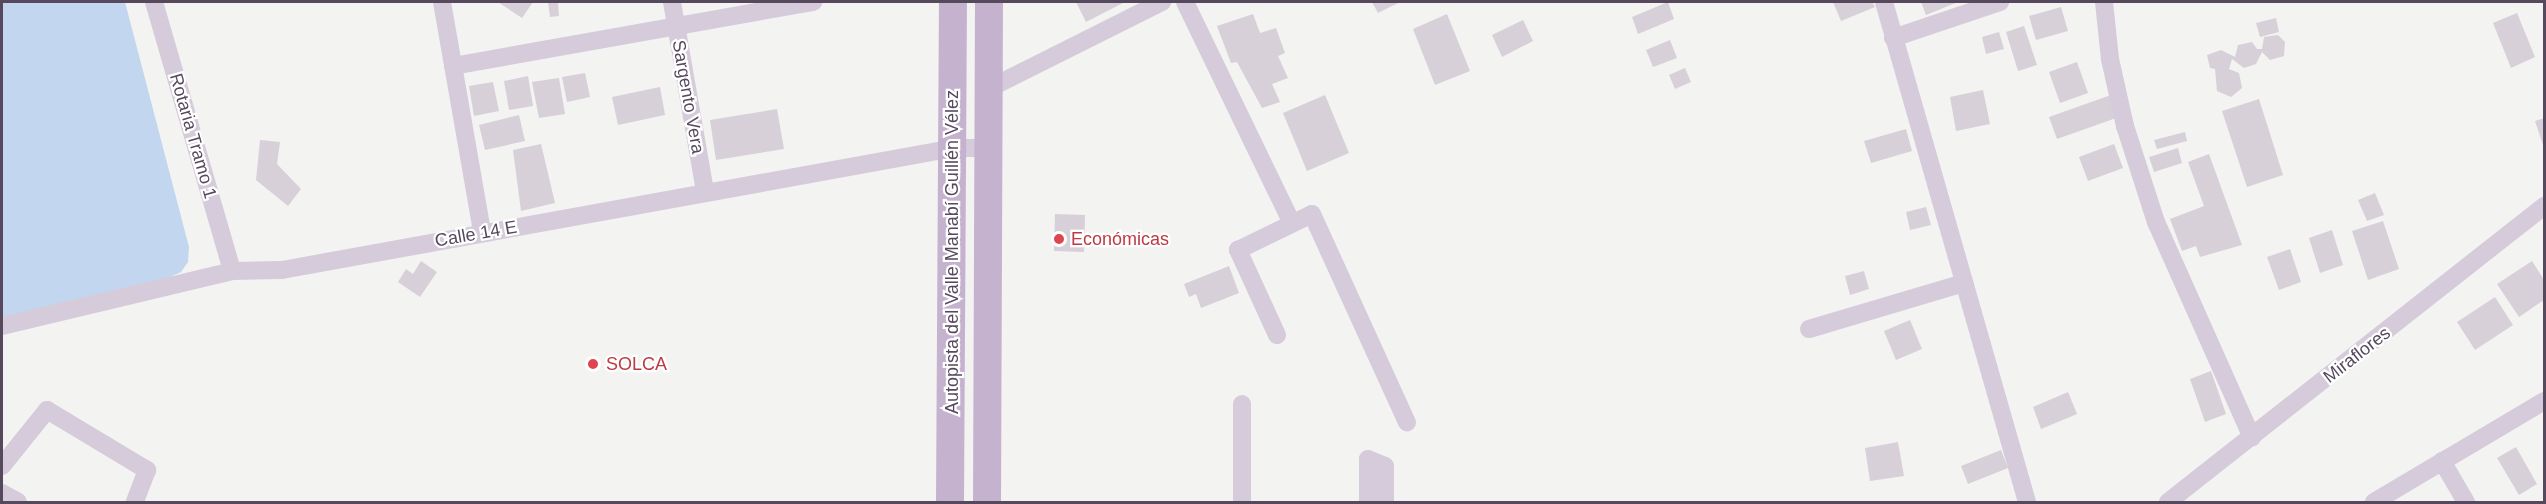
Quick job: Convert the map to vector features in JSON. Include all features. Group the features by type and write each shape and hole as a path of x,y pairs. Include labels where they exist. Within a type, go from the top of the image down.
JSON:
{"main road":[{"name":"Autopista del Valle Manabí Guillén Vélez","path":"950,502 954,148 953,2"},
{"name":"Autopista del Valle Manabí Guillén Vélez","path":"987,502 989,2"}],"street":[{"name":"Rotaria Tramo 1","path":"154,2 232,271"},
{"path":"442,2 482,232"},
{"name":"Sargento Vera","path":"672,2 705,192"},
{"path":"453,66 813,2"},
{"path":"988,89 1162,2"},
{"path":"1185,2 1292,223"},
{"path":"1884,2 2027,502"},
{"path":"1893,38 2000,2"},
{"path":"2104,2 2110,59 2126,126 2156,222 2252,438"},
{"name":"Calle 14 E","path":"2,326 232,271 282,270 954,148 988,148"},
{"name":"Miraflores","path":"2168,502 2544,206"},
{"path":"1277,335 1238,250 1312,214 1407,422"},
{"path":"1809,329 1964,283"},
{"path":"2374,502 2544,401"},
{"path":"1242,404 1242,502"},
{"path":"2,466 47,410 147,470 135,502"},
{"path":"1368,502 1368,459 1385,466 1385,502"},
{"path":"2442,461 2466,502"},
{"path":"2,493 18,502"}],"shaded area":[{"path":"2,2 125,2 189,247 188,262 181,272 159,282 2,321"}],"building":[{"path":"498,2 533,2 522,18"},
{"path":"548,2 558,2 559,16 550,17"},
{"path":"1076,2 1125,2 1086,22"},
{"path":"1372,2 1400,2 1378,13"},
{"path":"1668,2 1674,19 1638,34 1632,17"},
{"path":"1833,2 1872,2 1875,7 1841,21"},
{"path":"1921,2 1958,2 1926,15"},
{"path":"2061,7 2068,31 2036,40 2029,16"},
{"path":"2517,13 2535,57 2511,68 2493,23"},
{"path":"1253,14 1260,33 1276,28 1285,53 1278,56 1288,78 1272,84 1280,102 1262,108 1237,62 1231,63 1217,26"},
{"path":"1447,14 1470,71 1435,85 1413,29"},
{"path":"2276,18 2279,32 2260,37 2256,23"},
{"path":"1523,20 1533,41 1502,57 1492,35"},
{"path":"2024,26 2037,65 2018,71 2006,32"},
{"path":"1999,32 2004,49 1986,54 1982,37"},
{"path":"2278,35 2285,42 2284,56 2270,60 2262,52 2256,64 2244,68 2232,59 2229,69 2239,73 2242,88 2231,97 2217,91 2215,69 2210,68 2207,55 2221,50 2235,57 2238,45 2252,42 2257,49 2262,49 2264,37"},
{"path":"1670,40 1677,58 1653,67 1646,50"},
{"path":"2077,62 2088,93 2060,103 2049,72"},
{"path":"1685,68 1691,82 1675,89 1669,75"},
{"path":"585,73 590,97 567,102 562,77"},
{"path":"528,76 533,106 509,110 504,81"},
{"path":"559,78 565,114 539,118 532,82"},
{"path":"493,82 499,111 474,116 469,86"},
{"path":"660,87 665,115 618,125 612,97"},
{"path":"1983,90 1990,124 1956,131 1950,97"},
{"path":"1325,95 1349,153 1307,171 1283,113"},
{"path":"2111,95 2119,117 2057,139 2049,117"},
{"path":"2259,99 2283,175 2247,187 2222,111"},
{"path":"777,109 784,149 716,160 710,120"},
{"path":"519,115 525,141 485,150 479,125"},
{"path":"2544,118 2544,148 2535,121"},
{"path":"1906,129 1912,151 1871,163 1864,141"},
{"path":"2185,132 2187,141 2157,149 2154,140"},
{"path":"260,140 280,142 277,164 301,189 288,206 256,180"},
{"path":"541,144 555,203 521,211 513,150"},
{"path":"2114,144 2123,168 2088,181 2079,157"},
{"path":"2178,148 2182,163 2154,172 2149,157"},
{"path":"2209,154 2242,245 2200,257 2196,246 2182,251 2170,219 2204,206 2188,162"},
{"path":"2375,193 2384,215 2367,221 2358,200"},
{"path":"1926,207 1931,225 1910,230 1906,212"},
{"path":"1055,214 1085,215 1084,252 1054,251"},
{"path":"2383,221 2399,269 2368,280 2352,231"},
{"path":"2332,230 2343,265 2320,273 2309,238"},
{"path":"2290,249 2301,282 2279,290 2267,257"},
{"path":"421,261 437,272 420,297 398,282 406,269 413,274"},
{"path":"2532,261 2544,280 2544,300 2519,317 2497,284"},
{"path":"1229,266 1239,293 1201,308 1196,294 1189,297 1184,284"},
{"path":"1864,271 1869,289 1850,295 1845,276"},
{"path":"2495,297 2513,325 2475,350 2457,322"},
{"path":"1910,320 1922,349 1896,360 1884,331"},
{"path":"2211,371 2226,414 2205,422 2190,379"},
{"path":"2068,392 2077,414 2041,429 2033,407"},
{"path":"1898,442 1904,476 1870,481 1865,448"},
{"path":"2516,447 2537,484 2519,495 2497,458"},
{"path":"2001,450 2008,468 1968,484 1961,466"}],"place":[{"name":"Económicas","path":"1059,239"},
{"name":"SOLCA","path":"593,364"}]}
